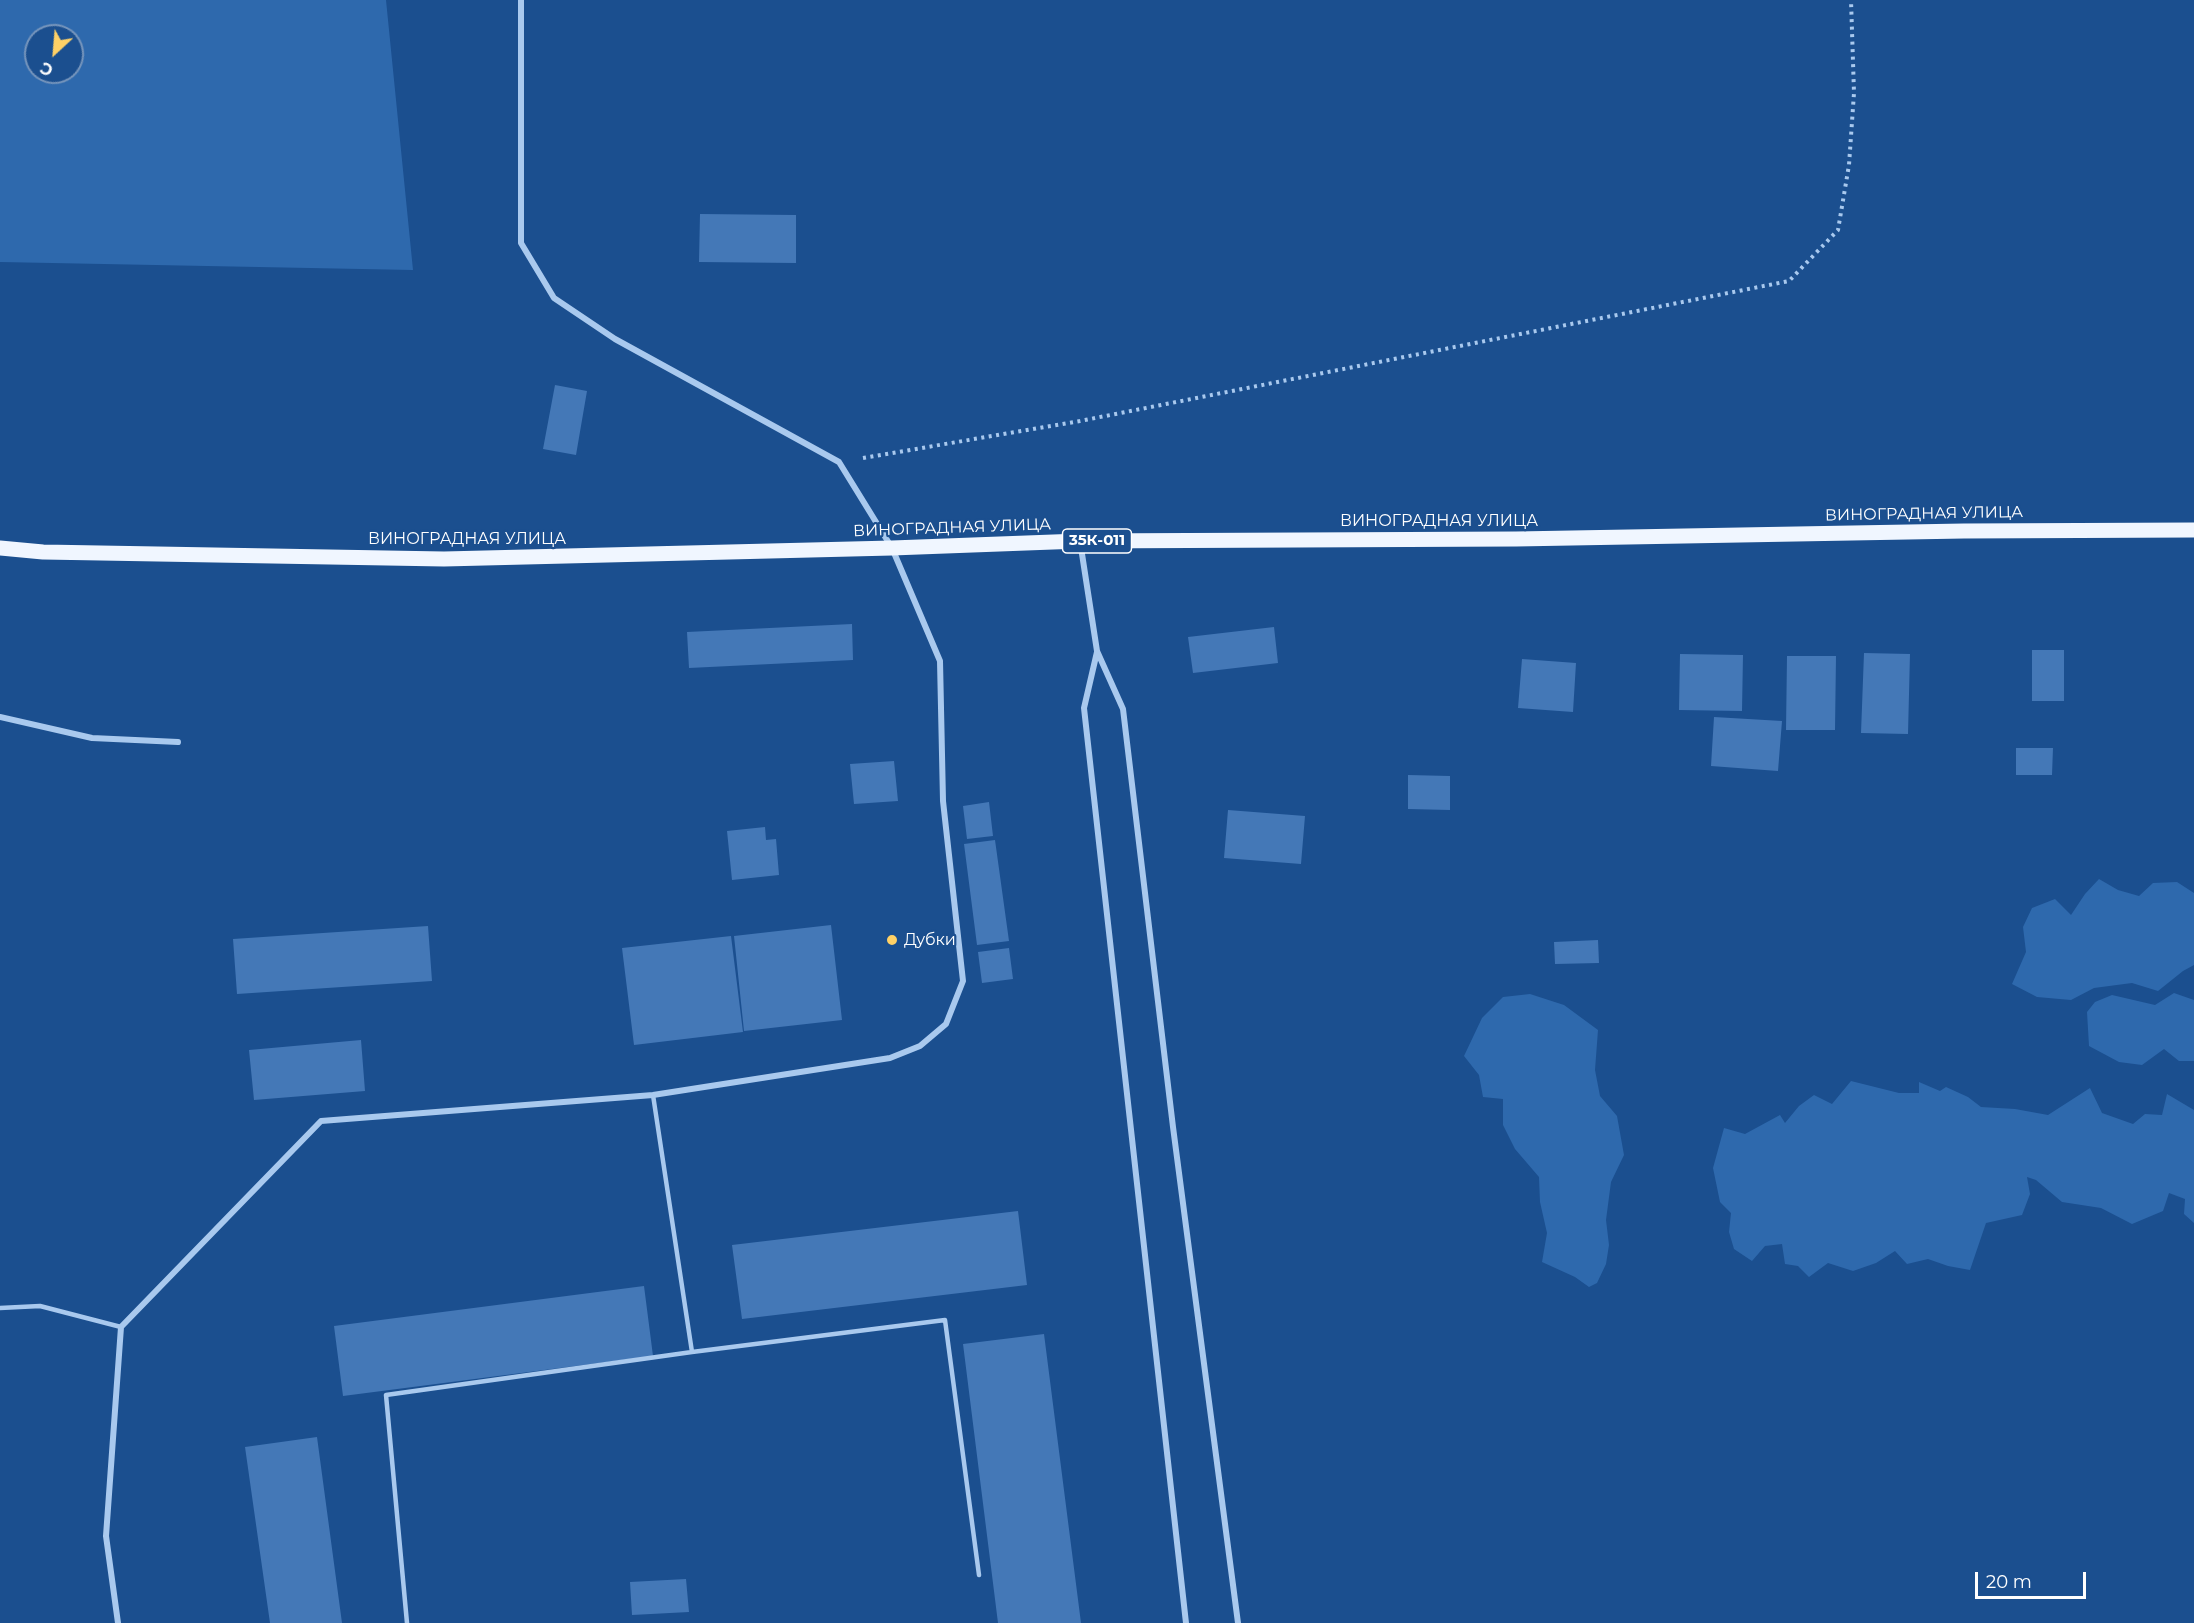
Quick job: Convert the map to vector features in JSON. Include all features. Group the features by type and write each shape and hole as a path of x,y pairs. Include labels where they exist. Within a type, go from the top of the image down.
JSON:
{"main road":[{"name":"ВИНОГРАДНАЯ УЛИЦА","path":"0,548 43,552 444,559 1080,541 1516,539 1964,531 2194,530"}],"street":[{"path":"118,1623 106,1536 121,1327 321,1121 653,1095 890,1058 920,1046 946,1024 963,981 943,801 940,661 892,548 839,462 615,339 554,298 520,243 521,0"},
{"path":"1080,541 1097,651 1123,709 1173,1127 1238,1623"},
{"path":"1097,651 1084,708 1186,1623"},
{"path":"0,717 92,738 178,742"}],"lane":[{"path":"653,1095 692,1352"},
{"path":"0,1308 40,1306 121,1327"},
{"path":"407,1623 386,1395 692,1352 945,1320 979,1575"}],"path":[{"path":"839,462 1080,421 1789,281 1838,230 1849,165 1854,93 1851,0"}],"shaded area":[{"path":"0,0 386,0 413,270 0,262"},
{"path":"2099,879 2118,890 2139,896 2153,883 2177,882 2194,893 2194,965 2158,991 2132,983 2094,988 2071,1000 2037,997 2012,984 2026,952 2023,927 2032,908 2055,899 2071,915 2085,894"},
{"path":"2174,993 2194,1000 2194,1061 2179,1061 2164,1049 2142,1065 2119,1062 2089,1046 2087,1012 2095,1002 2112,995 2155,1005"},
{"path":"1530,994 1564,1005 1598,1030 1595,1070 1600,1096 1617,1116 1624,1155 1611,1182 1606,1220 1609,1245 1606,1264 1597,1283 1589,1287 1575,1277 1542,1262 1547,1233 1540,1202 1539,1177 1515,1149 1503,1125 1503,1099 1483,1097 1479,1075 1464,1056 1482,1018 1503,997"},
{"path":"1851,1081 1899,1093 1919,1093 1919,1082 1940,1091 1946,1087 1968,1097 1981,1107 2015,1109 2048,1115 2090,1088 2102,1113 2133,1124 2145,1114 2162,1115 2167,1094 2194,1110 2194,1223 2184,1214 2185,1199 2169,1193 2163,1211 2132,1224 2101,1208 2062,1202 2036,1180 2027,1177 2030,1194 2022,1215 1986,1223 1970,1270 1928,1259 1907,1264 1895,1251 1876,1263 1853,1271 1828,1263 1809,1277 1798,1266 1785,1264 1782,1244 1765,1246 1752,1261 1734,1249 1729,1232 1731,1213 1720,1202 1713,1168 1724,1128 1745,1134 1780,1115 1785,1123 1799,1106 1814,1095 1832,1104"}],"building":[{"path":"700,214 796,215 796,263 699,262"},
{"path":"555,385 587,391 576,455 543,449"},
{"path":"852,624 853,660 689,668 687,632"},
{"path":"1274,627 1278,663 1193,673 1188,637"},
{"path":"2032,650 2064,650 2064,701 2032,701"},
{"path":"1864,653 1910,654 1908,734 1861,733"},
{"path":"1680,654 1743,655 1742,711 1679,710"},
{"path":"1787,656 1836,656 1835,730 1786,730"},
{"path":"1522,659 1576,663 1573,712 1518,708"},
{"path":"1714,717 1782,721 1778,771 1711,766"},
{"path":"2016,748 2053,748 2052,775 2016,775"},
{"path":"894,761 898,801 854,804 850,764"},
{"path":"1408,775 1450,776 1450,810 1408,809"},
{"path":"989,802 993,836 967,839 963,806"},
{"path":"1228,810 1305,816 1301,864 1224,858"},
{"path":"765,827 766,840 776,839 779,875 732,880 727,831"},
{"path":"995,840 1009,941 977,945 964,844"},
{"path":"831,925 842,1020 744,1031 734,936"},
{"path":"428,926 432,981 237,994 233,939"},
{"path":"731,936 743,1032 634,1045 622,948"},
{"path":"1598,940 1599,963 1555,964 1554,942"},
{"path":"1009,948 1013,979 982,983 978,952"},
{"path":"361,1040 365,1091 254,1100 249,1050"},
{"path":"1018,1211 1027,1285 742,1319 732,1245"},
{"path":"644,1286 653,1356 343,1396 334,1326"},
{"path":"1044,1334 1081,1623 998,1623 963,1344"},
{"path":"317,1437 342,1623 270,1623 245,1447"},
{"path":"686,1579 689,1612 632,1615 630,1582"}],"place":[{"name":"Дубки","path":"892,940"}]}
